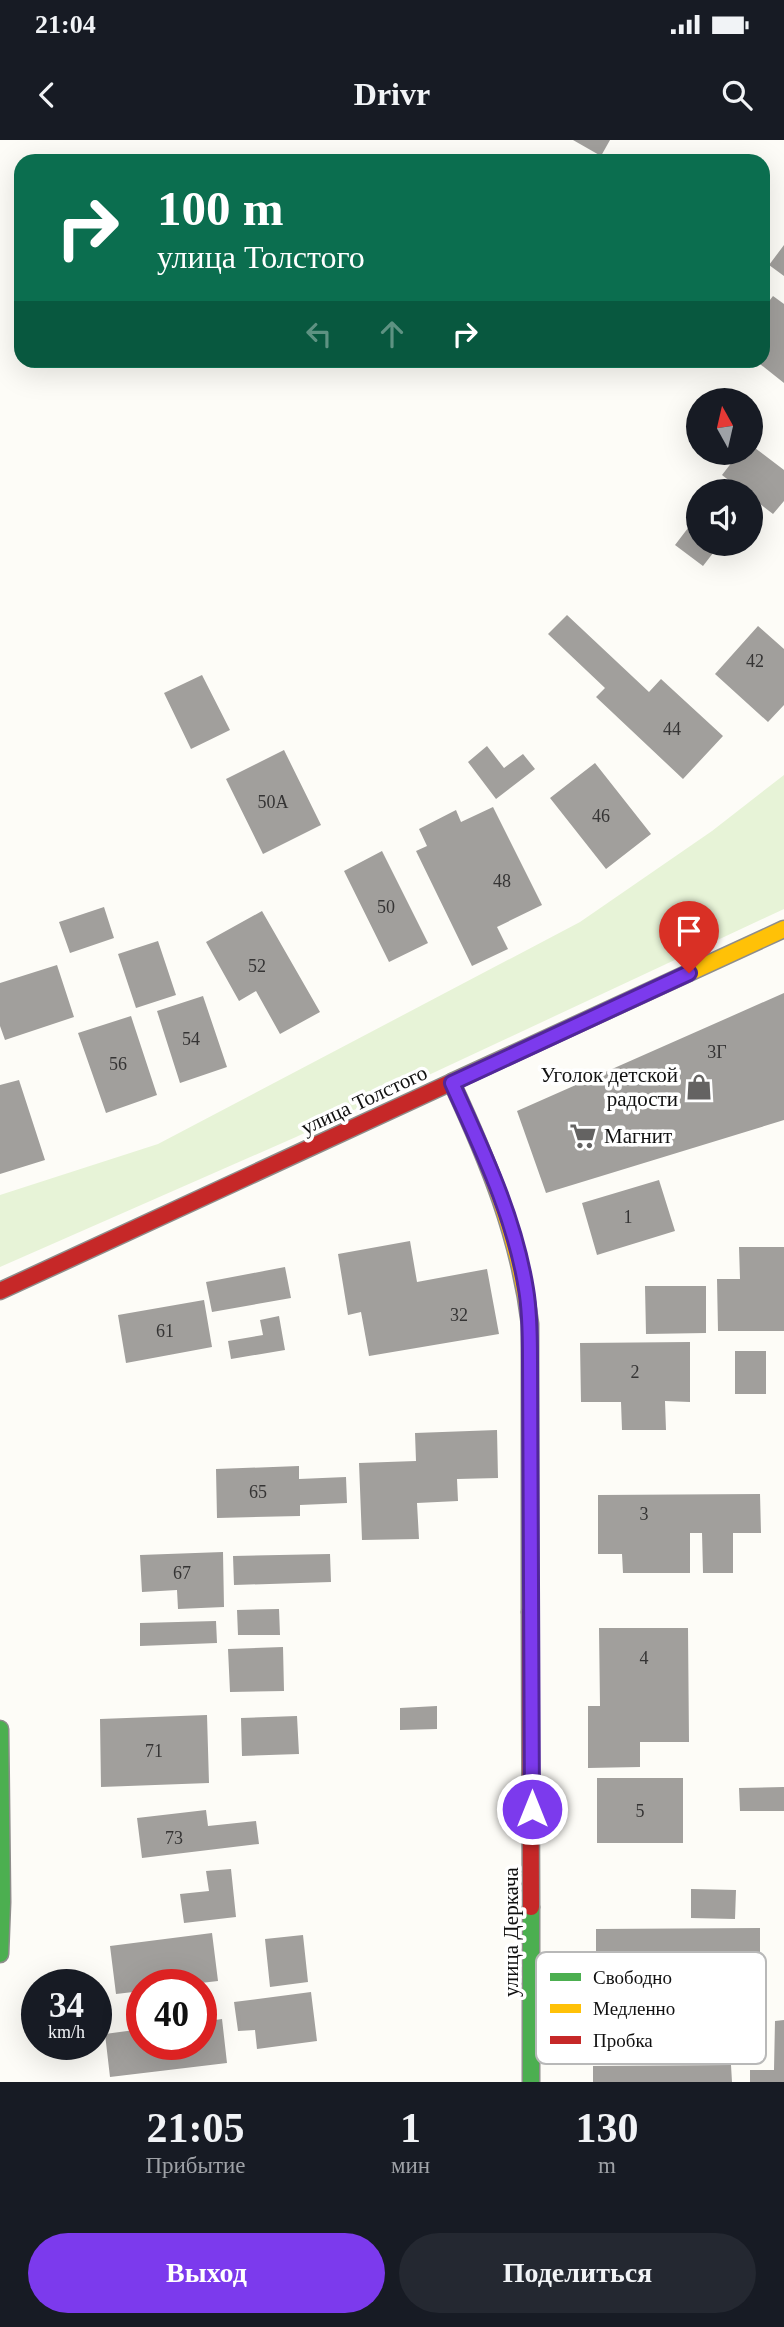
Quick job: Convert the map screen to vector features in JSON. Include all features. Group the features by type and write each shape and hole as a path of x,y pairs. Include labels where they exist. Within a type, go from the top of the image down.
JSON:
{"street":[{"name":"улица Толстого","path":"0,1291 784,929"},
{"name":"улица Деркача","path":"452,1083 508,1214 527,1291 530,1324 531,2082"},
{"path":"0,1729 0,1954"}],"green space":[{"path":"784,775 784,909 296,1137 0,1267 0,1195 158,1144 580,922 712,831"}],"building":[{"path":"573,140 610,140 602,154"},
{"path":"784,245 784,276 770,264"},
{"path":"773,296 784,304 784,383 765,368 770,368 770,300"},
{"path":"763,454 784,470 784,501 773,514 763,506 763,479 727,479 722,475 729,466 763,466"},
{"path":"686,531 686,553 675,545"},
{"path":"690,556 711,556 703,566"},
{"path":"567,615 649,692 661,679 723,736 683,779 596,697 605,688 548,634"},
{"path":"758,626 784,649 784,705 768,722 715,674"},
{"path":"202,675 230,730 191,749 164,693"},
{"path":"487,746 504,768 523,754 535,769 496,799 468,762"},
{"path":"284,750 321,825 263,854 226,779"},
{"path":"595,763 651,834 606,869 550,798"},
{"path":"493,807 542,905 497,927 508,949 472,966 416,851 427,846 419,829 456,810 461,822"},
{"path":"382,851 428,943 389,962 344,871"},
{"path":"104,907 114,938 70,953 59,922"},
{"path":"262,911 320,1012 280,1034 256,991 239,1001 206,942"},
{"path":"158,941 176,995 136,1008 118,954"},
{"path":"57,965 74,1017 5,1040 0,1026 0,983"},
{"path":"784,993 784,1120 546,1193 517,1111"},
{"path":"203,996 227,1067 180,1083 157,1011"},
{"path":"131,1016 157,1095 106,1113 78,1033"},
{"path":"19,1080 45,1160 0,1174 0,1085"},
{"path":"659,1180 675,1231 597,1255 582,1203"},
{"path":"410,1241 417,1282 487,1269 499,1334 369,1356 361,1312 348,1315 338,1254"},
{"path":"739,1247 784,1247 784,1331 718,1331 717,1279 740,1279"},
{"path":"285,1267 291,1298 212,1312 206,1282"},
{"path":"645,1286 706,1286 706,1333 646,1334"},
{"path":"204,1300 212,1347 126,1363 118,1315"},
{"path":"279,1316 285,1350 231,1359 228,1341 263,1335 260,1320"},
{"path":"690,1342 690,1402 665,1401 666,1430 622,1430 621,1402 581,1402 580,1343"},
{"path":"735,1351 766,1351 766,1394 735,1394"},
{"path":"497,1430 498,1478 457,1479 458,1501 417,1503 419,1539 362,1540 359,1463 416,1461 415,1433"},
{"path":"299,1466 299,1479 346,1477 347,1503 300,1505 300,1516 217,1518 216,1469"},
{"path":"760,1494 761,1533 733,1533 733,1573 703,1573 702,1533 690,1533 690,1573 623,1573 622,1554 598,1554 598,1495"},
{"path":"223,1552 224,1607 178,1609 177,1590 142,1592 140,1555"},
{"path":"330,1554 331,1582 234,1585 233,1556"},
{"path":"279,1609 280,1635 238,1635 237,1610"},
{"path":"216,1621 217,1643 140,1646 140,1623"},
{"path":"599,1628 688,1628 689,1742 640,1742 640,1767 588,1768 588,1706 600,1706"},
{"path":"283,1647 284,1691 230,1692 228,1649"},
{"path":"437,1706 437,1729 400,1730 400,1708"},
{"path":"207,1715 209,1783 101,1787 100,1719"},
{"path":"297,1716 299,1754 242,1756 241,1718"},
{"path":"597,1778 683,1778 683,1843 597,1843"},
{"path":"784,1787 784,1811 740,1811 739,1788"},
{"path":"206,1810 208,1826 256,1821 259,1844 142,1858 137,1818"},
{"path":"231,1869 236,1917 184,1923 180,1894 209,1891 206,1871"},
{"path":"691,1889 736,1890 735,1919 691,1918"},
{"path":"760,1928 760,1952 596,1952 596,1929"},
{"path":"212,1933 216,1969 126,1969 126,1993 116,1994 110,1946"},
{"path":"303,1935 308,1982 270,1987 265,1939"},
{"path":"311,1992 317,2041 257,2049 255,2030 238,2031 234,2002"},
{"path":"222,2019 227,2063 110,2077 108,2060 112,2060 112,2033 126,2031 126,2060 217,2060 217,2020"},
{"path":"784,2020 784,2082 750,2082 750,2070 774,2070 775,2021"},
{"path":"731,2065 732,2082 593,2082 593,2066"}],"traffic: fast":[{"path":"0,1729 0,1954"},
{"path":"531,1907 531,2082"}],"traffic: slow":[{"path":"452,1082 784,929"},
{"path":"452,1083 501,1200 518,1260 530,1324 530,1612"}],"traffic: jam":[{"path":"0,1291 452,1082"},
{"path":"530,1612 531,1907"}],"place":[{"name":"Уголок детской радости","path":"699,1087"},
{"name":"Магнит","path":"583,1136"}],"route":[{"path":"532,1809 530,1324 527,1291 508,1214 452,1083 689,973"}]}
